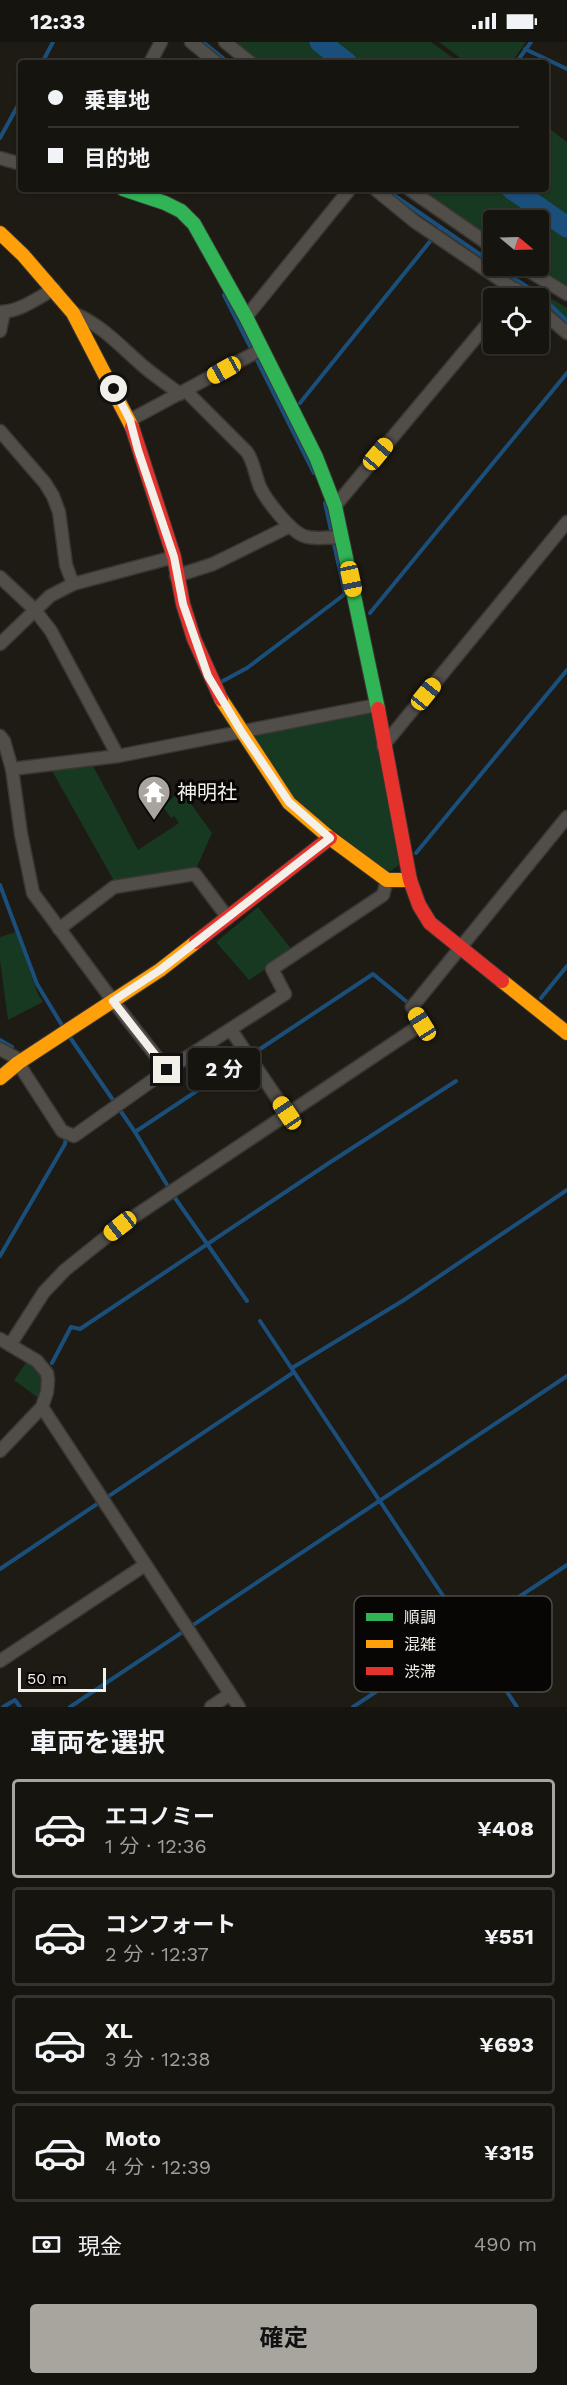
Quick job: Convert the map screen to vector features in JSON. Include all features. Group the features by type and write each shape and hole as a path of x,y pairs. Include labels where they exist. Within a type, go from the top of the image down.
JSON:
{"street":[{"path":"152,60 161,42"},
{"path":"191,42 214,60"},
{"path":"225,42 247,60"},
{"path":"0,158 18,163"},
{"path":"132,192 181,211 194,224 246,317 316,457 335,506 377,705 410,880 419,906 430,923 567,1033"},
{"path":"246,317 348,192"},
{"path":"379,192 504,288"},
{"path":"413,192 483,240"},
{"path":"0,233 54,289 73,313 130,420 174,557 183,604 202,663 215,690 289,802 330,838 387,880 410,880"},
{"path":"537,276 567,294"},
{"path":"0,331 2,312 19,308 54,289"},
{"path":"73,313 92,321 124,347 142,366 183,392 247,452 252,459 261,490 290,526 304,536 342,537"},
{"path":"549,317 567,333"},
{"path":"335,506 483,329"},
{"path":"130,420 262,349"},
{"path":"0,430 49,488 53,496 59,512 66,565 73,584"},
{"path":"383,746 567,522"},
{"path":"177,576 213,564 290,526"},
{"path":"0,644 34,609 50,596 73,584 174,557"},
{"path":"0,577 34,609 51,631 117,756"},
{"path":"12,769 117,756 377,705"},
{"path":"0,735 12,769 21,834 33,893 167,1070"},
{"path":"0,1451 42,1407 47,1392 47,1373 37,1361 5,1342 44,1292 65,1270 120,1226 422,1024 412,1007 567,817"},
{"path":"0,1078 20,1062 160,970 330,838"},
{"path":"59,929 114,886 195,874 228,918"},
{"path":"0,1049 20,1062 62,1131 74,1136 167,1070 285,994 272,969 383,895 387,880"},
{"path":"231,1030 287,1113"},
{"path":"42,1407 239,1707"},
{"path":"0,1661 145,1565"},
{"path":"211,1707 230,1694"}],"green space":[{"path":"225,42 431,42 456,60 246,60"},
{"path":"439,42 526,42 513,60 463,60"},
{"path":"549,128 567,142 567,296 530,276 549,276 549,210 483,210 483,245 409,192 549,192"},
{"path":"549,297 567,308 567,327 549,309"},
{"path":"370,711 399,865 391,871 384,870 295,800 249,735"},
{"path":"92,764 138,850 179,823 174,816 171,818 163,807 181,790 212,833 196,869 114,881 51,769"},
{"path":"258,907 293,951 249,980 216,942"},
{"path":"16,932 43,1002 8,1020 0,960 0,937"},
{"path":"28,1360 43,1374 41,1400 14,1380"}],"waterway":[{"path":"44,60 53,42"},
{"path":"203,42 225,60"},
{"path":"320,42 343,60"},
{"path":"518,60 531,42"},
{"path":"525,49 548,60"},
{"path":"549,60 567,69"},
{"path":"0,138 18,105"},
{"path":"389,192 483,256"},
{"path":"516,192 567,227"},
{"path":"300,403 440,229"},
{"path":"510,276 541,296 567,321"},
{"path":"224,295 314,473"},
{"path":"370,613 567,373"},
{"path":"221,682 247,668 345,594 325,503"},
{"path":"416,853 567,670"},
{"path":"0,885 37,984 63,1027"},
{"path":"541,998 567,966"},
{"path":"135,1132 373,974 407,1002"},
{"path":"69,1036 135,1132 175,1198 247,1301"},
{"path":"0,1040 12,1047"},
{"path":"52,1363 71,1327 80,1329 456,1081"},
{"path":"0,1256 65,1144 66,1137"},
{"path":"292,1368 404,1300 567,1190"},
{"path":"260,1321 443,1596"},
{"path":"0,1569 294,1372"},
{"path":"70,1707 567,1376"},
{"path":"520,1596 567,1565"},
{"path":"353,1707 376,1692"},
{"path":"507,1692 517,1707"},
{"path":"3,1707 15,1700 20,1707"}],"traffic: fast":[{"path":"132,192 181,211 194,224 246,317 316,457 335,506 378,709"}],"traffic: slow":[{"path":"0,233 23,255 73,313 132,427"},
{"path":"221,699 289,803 330,838 387,880 410,880"},
{"path":"0,1078 18,1063 160,970 196,942"},
{"path":"502,981 567,1033"}],"traffic: jam":[{"path":"132,427 174,557 183,604 194,639 221,699"},
{"path":"378,709 410,880 419,905 430,923 502,981"},
{"path":"196,942 330,838"}],"place":[{"name":"神明社","path":"154,821"}],"route":[{"path":"114,389 130,420 174,557 183,604 208,676 241,731 289,802 330,838 160,970 113,1001 167,1070"}]}
